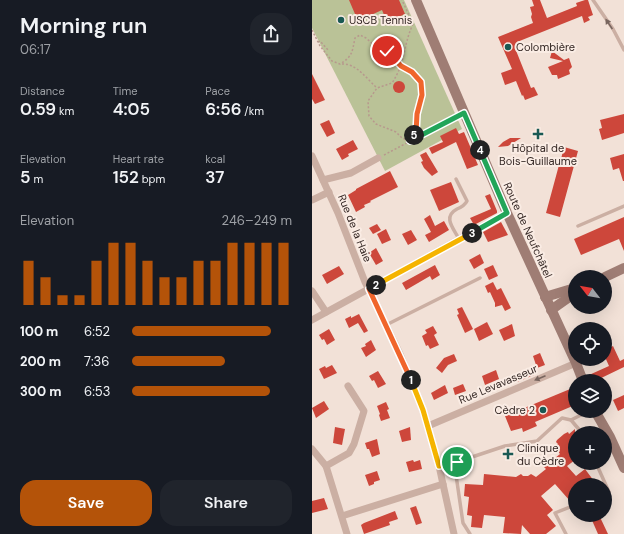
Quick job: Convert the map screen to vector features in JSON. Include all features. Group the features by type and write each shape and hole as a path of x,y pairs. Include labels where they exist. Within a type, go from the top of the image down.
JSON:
{"main road":[{"name":"Route de Neufchâtel","path":"416,0 507,213 568,346"},
{"path":"612,274 624,268"},
{"path":"545,297 568,290"},
{"path":"551,310 568,298"},
{"path":"600,418 624,468"}],"street":[{"name":"Rue de la Haie","path":"312,156 324,180 369,289 423,410 439,466 454,534"},
{"path":"324,180 351,173 378,158"},
{"path":"312,200 329,192"},
{"path":"312,320 507,213"},
{"path":"312,291 326,312"},
{"name":"Rue Levavasseur","path":"428,426 569,366"},
{"path":"326,466 349,453 354,444 364,411 348,386"},
{"path":"312,449 326,466 347,534"},
{"path":"342,516 443,484"}],"lane":[{"path":"593,0 613,29 624,50"},
{"path":"456,179 467,201 465,205 450,214 449,220 460,240"},
{"path":"578,226 624,206"},
{"path":"386,325 480,278"},
{"path":"439,466 451,464 505,446 537,441 562,418 571,420 576,426"},
{"path":"571,420 575,418"},
{"path":"451,464 456,474 463,523 470,534"},
{"path":"566,534 555,513 568,508"}],"path":[{"path":"402,0 413,24 409,32 401,66 392,83 377,88 368,101 370,116 376,124 396,132 402,138 410,141"},
{"path":"312,30 318,42 332,61 340,64 348,64 354,67 377,88"},
{"path":"340,64 352,55 355,38 360,35 376,47 387,51 401,66 412,72 421,82 422,95 417,114 416,133 410,141"},
{"path":"318,42 320,41 328,50"},
{"path":"378,158 464,113"}],"green space":[{"path":"312,0 404,0 462,129 385,171 312,28"}],"building":[{"path":"349,0 399,0 405,14 387,22 382,10 358,21"},
{"name":"Colombière","path":"532,0 540,0 547,18 577,6 576,3 585,0 588,0 593,15 588,17 590,20 584,23 582,16 517,42 519,47 515,48 531,88 534,87 538,95 525,100 516,81 505,85 501,73 512,69 498,37 533,23 530,7 534,6"},
{"path":"552,51 564,60 569,58 572,67 569,70 570,74 558,79 557,75 552,75 548,67 563,61 550,58"},
{"path":"312,74 325,100 315,104 312,99"},
{"path":"399,81 403,83 405,87 403,91 399,93 395,91 393,87 395,83"},
{"path":"624,114 624,133 602,140 599,129 602,128 600,120"},
{"path":"329,120 335,133 327,137 320,124"},
{"path":"456,128 459,134 464,132 478,165 467,169 456,142 432,154 429,148 443,142 440,136"},
{"path":"510,138 521,138 508,146 498,147 503,142"},
{"path":"353,140 358,149 348,154 349,156 342,160 336,149"},
{"path":"564,147 578,151 560,217 546,213 559,165 554,163 556,158 561,159"},
{"path":"426,152 438,172 432,176 424,168 421,162 423,161 420,155"},
{"path":"624,154 623,181 619,168 613,170 610,158"},
{"path":"390,171 398,187 370,201 371,202 364,205 365,207 356,212 348,195 356,189"},
{"path":"451,182 459,202 439,211 430,190"},
{"path":"490,194 497,213 474,225 470,218 491,209 485,196"},
{"path":"430,215 435,226 444,221 449,230 429,242 425,235 431,232 424,219"},
{"path":"624,217 624,251 619,239 581,255 574,239"},
{"path":"501,222 508,235 488,242 483,232"},
{"path":"377,224 381,230 373,234 369,228"},
{"path":"386,229 391,240 382,244 377,234"},
{"path":"411,230 417,240 408,245 402,234"},
{"path":"376,248 383,261 376,265 369,253"},
{"path":"480,254 484,263 474,269 469,260"},
{"path":"435,265 440,275 432,280 430,276 406,290 402,283"},
{"path":"493,265 498,276 489,280 484,269"},
{"path":"339,266 344,274 327,284 322,275"},
{"path":"493,282 497,290 501,288 511,308 505,311 502,305 495,307 495,303 490,292 488,293 485,286"},
{"path":"462,307 473,329 465,333 457,315 459,314 457,309"},
{"path":"359,314 368,331 364,333 358,323 349,328 345,319"},
{"path":"487,322 493,334 479,341 474,329"},
{"path":"512,324 515,336 504,341 499,330"},
{"path":"433,326 437,333 434,335 439,345 430,349 428,345 426,346 422,336 427,333 425,330"},
{"path":"329,329 335,340 327,345 324,339 322,340 319,335"},
{"path":"371,340 376,350 366,357 361,348 366,346 365,344"},
{"path":"612,346 620,361 624,359 624,367 610,374 591,374 612,366"},
{"path":"540,353 545,365 537,368 533,356"},
{"path":"454,354 457,361 448,365 442,373 436,368 444,358"},
{"path":"332,365 337,373 324,379 319,369"},
{"path":"496,370 499,379 485,385 482,376"},
{"path":"378,371 386,384 378,388 374,380 372,381 369,376"},
{"path":"533,371 534,375 517,382 516,378"},
{"path":"463,384 466,391 455,395 453,388"},
{"path":"445,385 448,393 434,400 431,393"},
{"name":"Cèdre 2","path":"568,390 568,408 535,422 537,426 523,432 522,428 511,431 505,416"},
{"path":"624,395 624,408 618,411 613,400"},
{"path":"324,401 329,409 316,418 312,408"},
{"path":"386,402 389,409 387,410 390,418 381,421 377,406"},
{"path":"335,427 345,429 342,445 333,443"},
{"path":"410,427 411,440 402,442 399,431"},
{"path":"568,432 568,470 571,470 576,476 586,470 592,478 568,478 568,499 555,484 541,496 553,510 547,515 556,526 546,534 530,534 522,525 521,534 503,533 505,517 484,515 482,528 471,527 472,516 467,515 469,497 464,496 465,484 483,485 484,474 516,477 521,474 523,476 528,476 531,474 536,477 546,469 544,467 560,454 554,447 558,444 556,442 557,440"},
{"path":"377,439 380,454 372,457 365,443"},
{"path":"413,460 414,462 420,460 422,469 409,472 406,462"},
{"path":"377,471 380,480 369,486 365,475"},
{"path":"324,498 328,509 312,513 312,501"},
{"path":"416,506 422,523 416,525 410,508"},
{"path":"395,511 398,519 389,522 390,525 364,534 361,525"},
{"path":"593,522 602,522 608,534 598,534"}],"place":[{"name":"USCB Tennis","path":"341,20"},
{"name":"Colombière","path":"508,47"},
{"name":"Hôpital de Bois-Guillaume","path":"538,134"},
{"name":"Cèdre 2","path":"543,410"},
{"name":"Clinique du Cèdre","path":"508,454"}],"route":[{"path":"387,51 401,66 412,72 421,82 422,95 417,114 416,133 410,141 464,113 507,213 369,289 400,354 423,410 439,466 457,462"}]}
